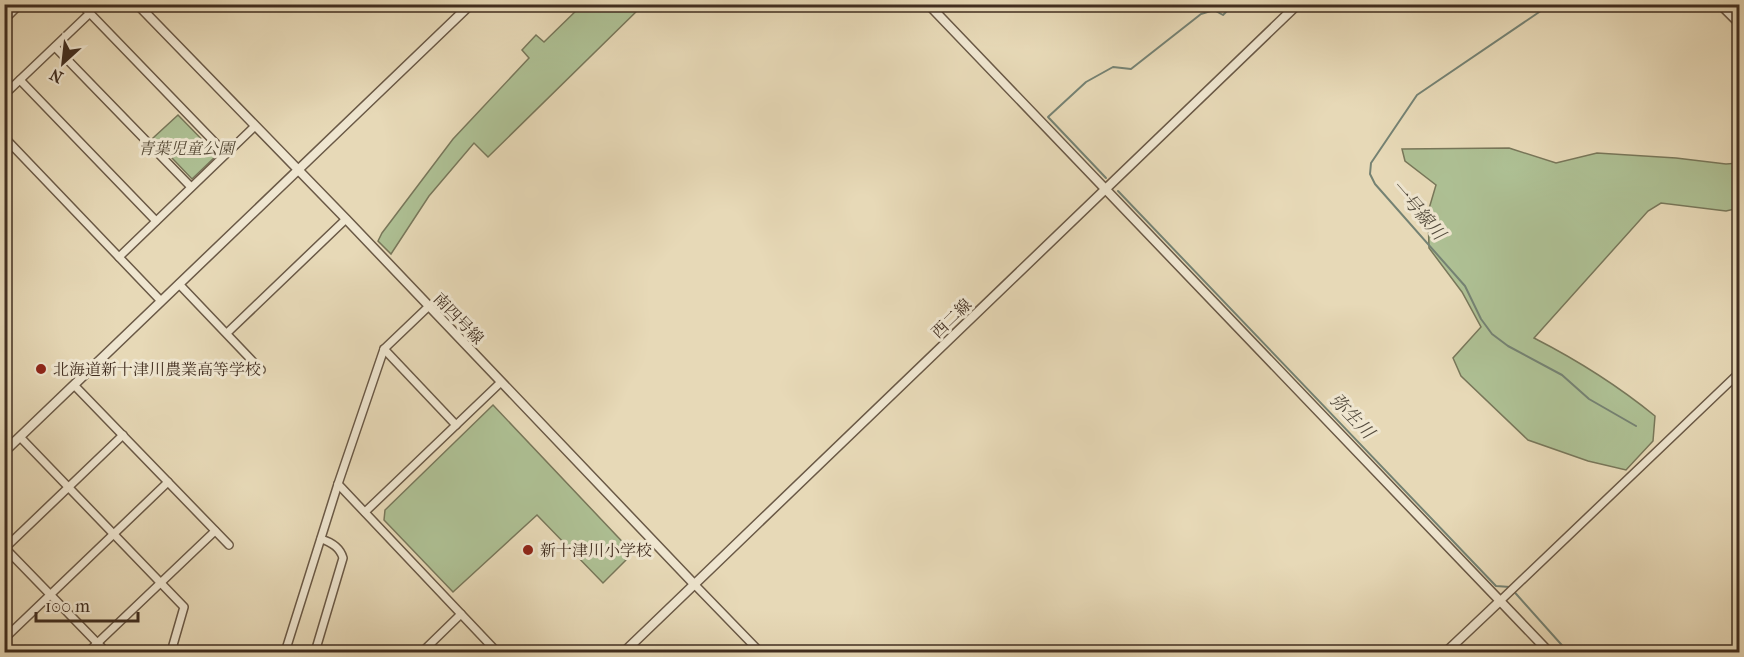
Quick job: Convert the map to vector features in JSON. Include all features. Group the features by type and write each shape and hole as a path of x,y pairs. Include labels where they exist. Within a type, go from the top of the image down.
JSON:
{"street":[{"path":"4,20 20,4"},
{"path":"81,4 226,154"},
{"name":"南四号線","path":"137,4 760,652"},
{"path":"4,452 471,4"},
{"path":"928,4 1549,652"},
{"name":"西二線","path":"624,652 1298,4"},
{"path":"1720,4 1740,24"},
{"path":"4,95 90,13"},
{"path":"55,47 191,187"},
{"path":"20,80 156,221"},
{"path":"119,257 255,126"},
{"path":"4,137 161,301"},
{"path":"227,333 346,219"},
{"path":"179,284 261,370"},
{"path":"293,652 287,646 338,484 384,349 428,307"},
{"path":"384,349 456,425"},
{"path":"1446,652 1740,372"},
{"path":"365,512 500,383"},
{"path":"74,385 229,545"},
{"path":"106,652 5,548 123,435"},
{"path":"20,437 183,608 171,652"},
{"path":"4,639 168,482"},
{"path":"338,484 493,651"},
{"path":"88,652 215,531"},
{"path":"315,652 343,558 341,552 331,542 321,539"},
{"path":"422,652 461,614"}],"green space":[{"path":"582,5 643,5 488,157 474,143 429,196 391,254 378,241 382,233 453,139 529,58 522,50 536,35 544,42"},
{"name":"青葉児童公園","path":"178,115 217,155 192,179 153,138"},
{"path":"1509,148 1556,163 1597,153 1726,164 1739,163 1739,208 1726,211 1661,203 1648,211 1534,338 1596,374 1655,416 1653,441 1626,470 1588,461 1528,440 1461,376 1453,358 1481,327 1462,292 1429,248 1428,212 1436,185 1405,161 1402,149"},
{"path":"493,405 633,553 603,583 537,515 453,592 384,520 385,510"}],"waterway":[{"name":"弥生川","path":"1106,178 1048,117 1086,82 1113,67 1131,69 1201,14 1214,10 1223,15 1234,4"},
{"name":"一号線川","path":"1551,4 1417,95 1371,163 1370,174 1375,184 1465,286 1481,319 1492,334 1508,346 1562,375 1589,399 1636,426"},
{"name":"弥生川","path":"1118,191 1496,586 1510,587 1568,652"}],"place":[{"name":"北海道新十津川農業高等学校","path":"41,369"},
{"name":"新十津川小学校","path":"528,550"}]}
